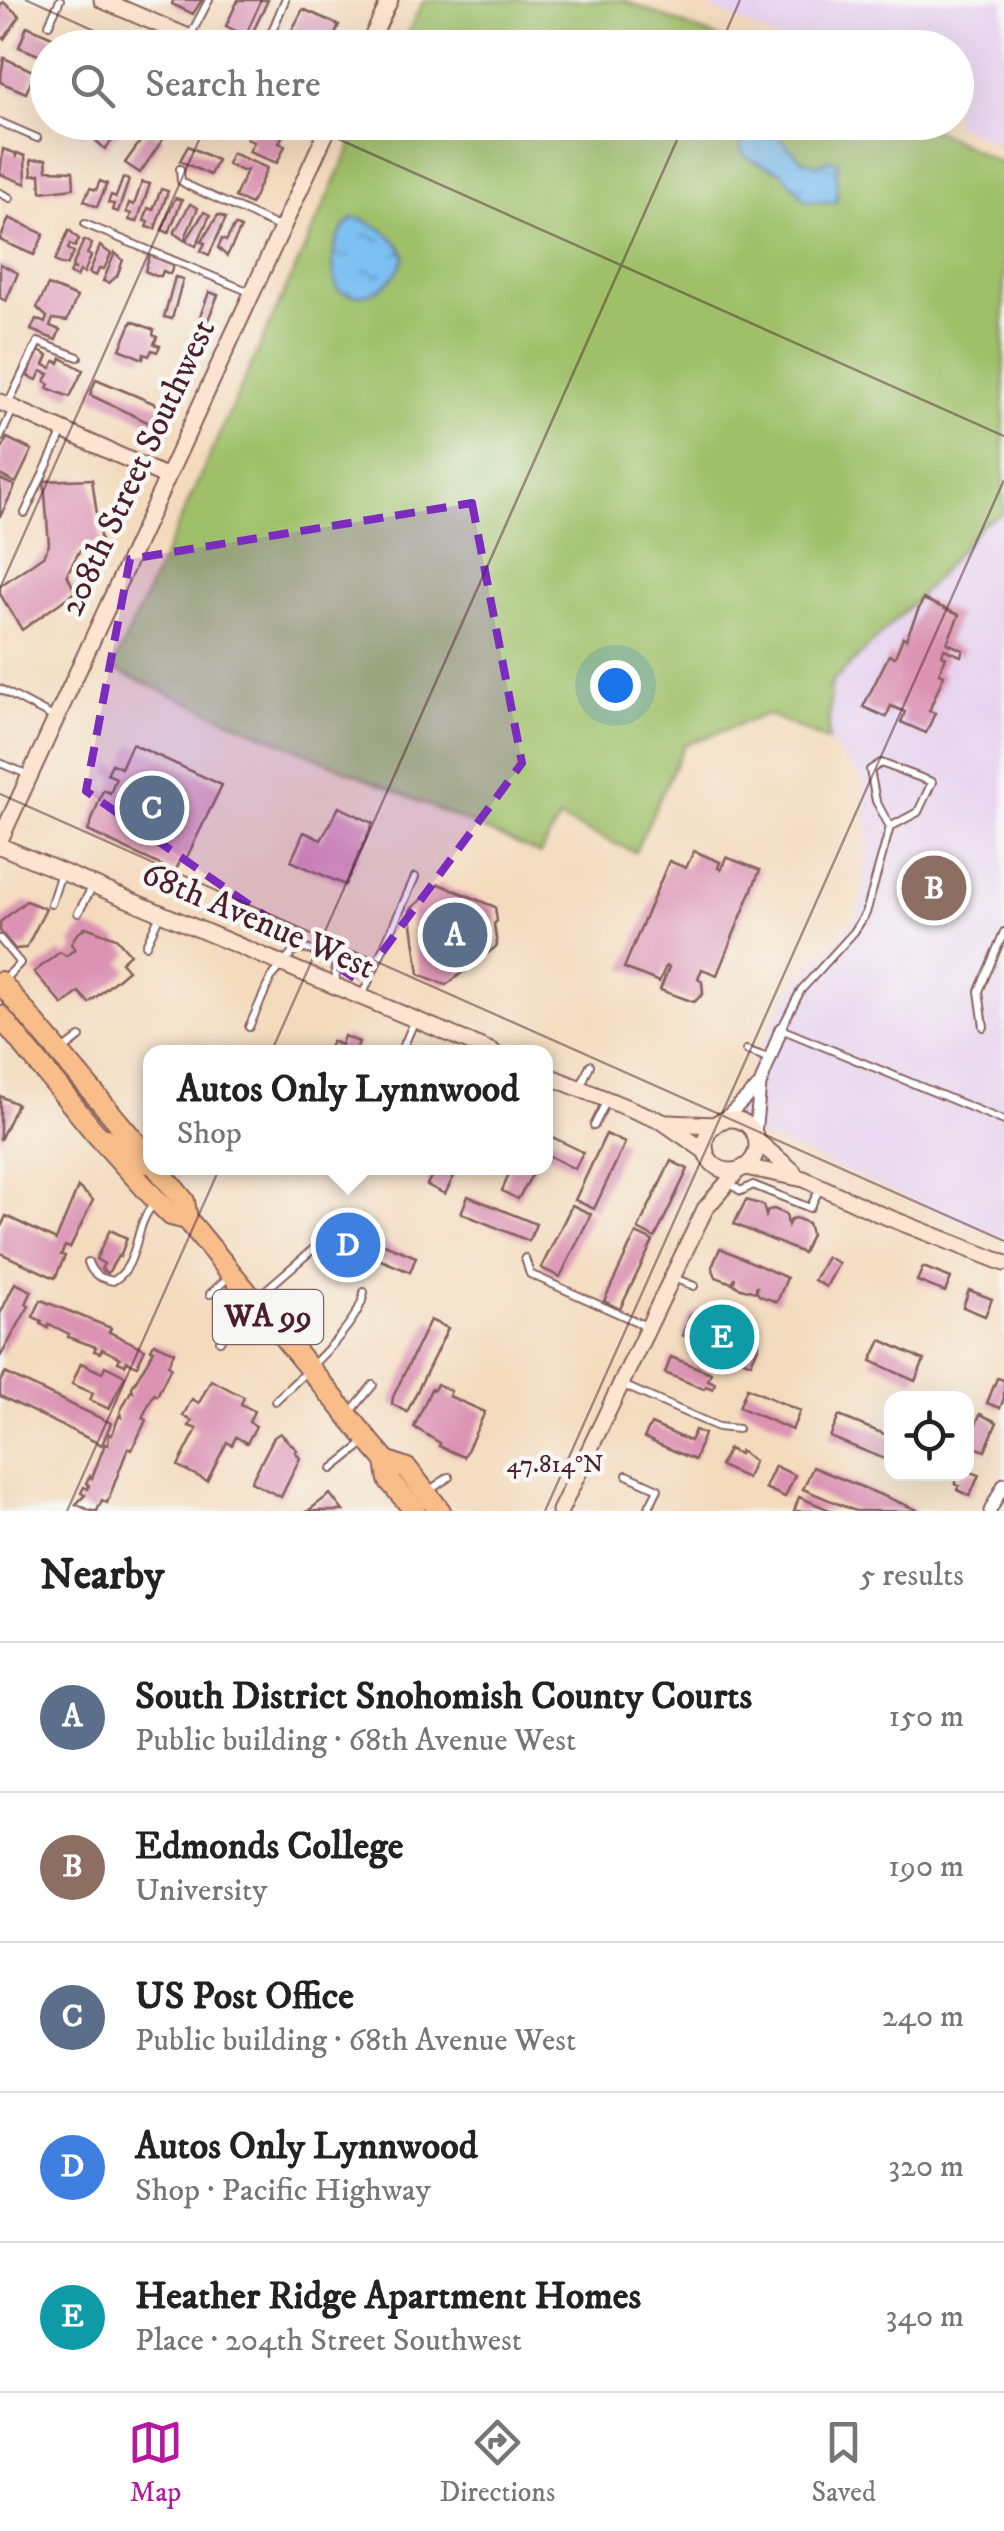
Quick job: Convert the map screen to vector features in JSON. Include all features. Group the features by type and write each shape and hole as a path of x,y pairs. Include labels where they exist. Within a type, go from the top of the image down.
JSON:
{"highway":[{"name":"WA 99","path":"0,983 58,1054 143,1171"},
{"name":"WA 99","path":"0,1016 97,1134 143,1171"},
{"name":"WA 99","path":"145,1175 157,1201 171,1215 187,1217"},
{"name":"WA 99","path":"148,1175 184,1201 187,1217 386,1461 390,1480 440,1511"}],"street":[{"path":"102,0 173,30"},
{"path":"376,30 390,0"},
{"name":"208th Street Southwest","path":"0,843 323,140"},
{"path":"7,405 167,477"},
{"name":"68th Avenue West","path":"0,843 475,1045"},
{"path":"704,1208 755,1156 760,1085 782,1029"},
{"path":"553,1078 663,1122 724,1171 804,1179"},
{"path":"560,1511 704,1208 710,1172 706,1136 760,1085"},
{"path":"663,1122 737,1120 804,1179 1004,1263"},
{"path":"990,1511 1004,1484"}],"lane":[{"path":"49,24 60,0"},
{"path":"194,30 209,0"},
{"path":"272,30 285,0"},
{"path":"0,122 30,135"},
{"path":"180,170 181,181 189,186 282,228"},
{"path":"0,193 10,198"},
{"path":"85,224 252,293"},
{"path":"0,438 7,405 38,342 78,356"},
{"path":"24,513 64,430"},
{"path":"0,689 56,719"},
{"path":"0,763 30,775"},
{"path":"890,827 918,812 932,782 881,763 870,770 876,801 890,827 866,913 802,990 782,1029 1004,1122"},
{"path":"51,904 62,872"},
{"path":"362,998 415,877"},
{"path":"78,914 94,885"},
{"path":"146,945 160,913"},
{"path":"984,1027 979,991 1004,932"},
{"path":"0,940 20,962 0,983"},
{"path":"249,1027 281,964 296,949 303,948 335,963 336,987"},
{"path":"404,1045 415,1020"},
{"path":"58,1054 80,1036"},
{"path":"746,1050 770,1059"},
{"path":"579,1089 590,1065"},
{"path":"594,1126 607,1100"},
{"path":"736,1173 738,1190 751,1184 810,1208 821,1187"},
{"path":"88,1262 90,1271 100,1278 120,1278 138,1240 142,1217 157,1201"},
{"path":"220,1340 232,1319 319,1244"},
{"path":"525,1258 530,1274 648,1328"},
{"path":"210,1294 232,1274"},
{"path":"672,1278 694,1286"},
{"path":"275,1401 310,1369 357,1313 364,1292"},
{"path":"622,1384 718,1427 738,1429"},
{"path":"348,1415 373,1385"},
{"path":"332,1469 368,1440"},
{"path":"627,1475 658,1489 647,1511"},
{"path":"421,1502 449,1477"}],"highlighted area":[{"path":"472,503 522,763 360,982 86,791 130,559"}],"shaded area":[{"path":"693,0 1004,0 1004,148 974,133 974,30 758,30"},
{"path":"1004,513 1004,1239 771,1140 723,1124 789,990 841,936 861,908 868,845 865,783 828,741 831,684 930,585 982,524"}],"green space":[{"path":"424,0 623,0 697,30 409,30"},
{"path":"354,140 955,140 1004,165 1004,513 982,524 930,585 831,684 828,741 767,714 684,745 635,852 559,819 540,854 112,669"}],"water":[{"path":"741,140 783,140 802,160 818,165 829,160 839,162 836,203 805,200 782,172 741,152"},
{"path":"353,218 384,231 405,256 387,283 360,295 338,290 334,270 337,242"}],"building":[{"path":"173,0 202,0 193,14 172,4"},
{"path":"238,0 268,0 254,30 226,26"},
{"path":"3,2 20,16 4,39 0,36"},
{"path":"303,9 339,25 337,30 292,30"},
{"path":"27,26 36,30 30,30 30,52 19,47"},
{"path":"4,58 30,70 26,93 0,82"},
{"path":"95,140 113,140 105,149"},
{"path":"141,140 162,140 140,173 125,163"},
{"path":"249,140 280,140 285,146 277,163 249,152 254,142"},
{"path":"188,146 217,160 210,175 180,161"},
{"path":"3,149 25,156 26,184 0,174"},
{"path":"232,153 267,168 251,204 235,197 247,170 227,164"},
{"path":"46,159 47,170 73,171 74,188 41,192 40,174 32,175 31,160"},
{"path":"123,178 129,180 118,212 112,210 114,204 108,203 111,195 116,197"},
{"path":"100,181 107,184 97,207 84,201 90,188 96,190"},
{"path":"142,182 150,184 137,222 129,220 131,214 126,212 129,203 134,205"},
{"path":"161,189 168,191 155,229 147,227 149,222 144,221 148,208 153,210"},
{"path":"175,198 182,200 169,233 162,230"},
{"path":"190,204 198,208 184,240 174,233"},
{"path":"204,212 210,215 196,246 186,241"},
{"path":"218,215 226,218 209,255 201,251 205,243 201,242"},
{"path":"9,218 44,234 34,255 0,240"},
{"path":"235,225 241,228 227,256 218,248"},
{"path":"69,230 79,239 75,247 70,244 68,249 74,252 67,265 55,261"},
{"path":"84,240 92,244 87,254 91,256 84,273 80,271 77,277 70,274 76,269 72,267"},
{"path":"100,246 111,254 96,276 89,273"},
{"path":"115,253 123,260 117,276 109,283 103,281"},
{"path":"150,255 174,265 170,274 163,271 156,276 145,271"},
{"path":"0,264 18,273 6,301 0,298"},
{"path":"175,277 183,279 172,319 164,317"},
{"path":"48,285 77,297 67,321 53,319 50,326 60,330 56,340 31,330 36,319 45,323 47,317 37,308"},
{"path":"209,292 218,295 206,325 198,322"},
{"path":"132,321 154,330 154,344 160,346 157,352 144,354 143,359 120,349"},
{"path":"39,351 48,356 44,365 51,368 61,358 83,370 70,397 47,388 49,374 41,371 37,380 27,376"},
{"path":"96,379 165,408 156,426 90,395"},
{"path":"7,438 32,450 16,483 0,475 0,453"},
{"path":"0,479 15,486 0,517"},
{"path":"92,479 101,543 80,550 67,574 75,592 22,630 0,594 0,586 43,556 49,545 44,481"},
{"path":"923,599 959,615 947,643 963,650 961,656 944,649 942,655 946,657 939,673 944,675 929,711 935,713 926,733 901,722 905,712 891,706 886,717 863,707 889,655 895,657 903,637 906,639"},
{"path":"132,744 222,785 186,859 182,857 175,872 88,831 103,790 110,793 116,778 107,774 112,764 121,768"},
{"path":"339,807 373,823 345,885 291,861 304,832 321,840"},
{"path":"694,851 720,862 721,870 726,857 760,870 717,975 702,969 698,978 703,994 694,1002 660,990 669,967 666,966 659,982 624,968 669,861 686,868"},
{"path":"439,884 495,907 497,921 497,946 446,985 419,974 410,910"},
{"path":"26,901 46,909 26,948 15,949 0,931 0,922"},
{"path":"86,927 116,938 130,954 121,962 128,970 89,1003 79,992 63,1005 34,972 60,952 66,956 75,949 71,944"},
{"path":"344,1036 359,1042 358,1045 341,1045"},
{"path":"0,1096 17,1104 0,1140"},
{"path":"606,1134 625,1143 594,1209 575,1200"},
{"path":"553,1137 583,1152 575,1169 553,1158"},
{"path":"671,1161 688,1169 655,1238 638,1229"},
{"path":"432,1175 454,1175 445,1194 427,1185"},
{"path":"508,1175 532,1175 518,1199 502,1191"},
{"path":"78,1187 93,1200 70,1248 65,1246 55,1278 0,1253 0,1229 6,1216 56,1240"},
{"path":"468,1196 536,1224 529,1241 461,1213"},
{"path":"746,1200 763,1205 766,1216 768,1210 774,1209 786,1214 788,1225 796,1218 808,1223 811,1234 803,1253 734,1224"},
{"path":"572,1205 591,1214 560,1277 541,1268"},
{"path":"338,1219 372,1259 358,1271 324,1230"},
{"path":"110,1230 127,1238 108,1273 96,1259"},
{"path":"636,1233 653,1241 620,1309 604,1301"},
{"path":"382,1243 416,1257 410,1272 376,1258"},
{"path":"720,1248 787,1278 777,1302 760,1296 757,1286 755,1292 734,1284 735,1277 732,1283 716,1277 712,1267"},
{"path":"827,1257 839,1263 826,1287 814,1280"},
{"path":"923,1267 951,1278 945,1292 917,1281"},
{"path":"15,1283 32,1291 26,1304 29,1306 0,1357 0,1314"},
{"path":"969,1290 992,1299 985,1316 963,1307"},
{"path":"41,1300 111,1328 109,1332 145,1349 137,1366 118,1362 120,1358 102,1349 100,1353 94,1351 96,1347 68,1337 69,1334 49,1324 48,1328 41,1324 33,1317"},
{"path":"700,1310 712,1315 714,1326 722,1319 733,1324 736,1335 744,1328 756,1333 759,1345 751,1363 682,1335 690,1316"},
{"path":"430,1320 448,1328 407,1412 392,1404 393,1397"},
{"path":"881,1340 924,1360 915,1381 871,1361"},
{"path":"154,1343 174,1352 168,1365 171,1367 142,1418 146,1420 132,1450 128,1448 107,1503 102,1500 97,1511 91,1511 76,1504 85,1495 81,1493 84,1487 88,1489 86,1483 92,1478"},
{"path":"671,1357 711,1373 708,1380 715,1383 713,1389 665,1373"},
{"path":"81,1363 102,1373 105,1366 125,1376 109,1409 90,1400 93,1393 72,1384"},
{"path":"5,1373 111,1423 102,1445 0,1396"},
{"path":"997,1378 1004,1380 1000,1408 987,1403"},
{"path":"211,1380 244,1397 241,1404 254,1411 249,1422 256,1426 247,1443 236,1437 232,1445 227,1442 207,1481 178,1466 197,1429 189,1426 192,1421 183,1416 192,1399 199,1403"},
{"path":"437,1384 451,1391 449,1396 485,1412 464,1457 439,1446 414,1427"},
{"path":"747,1388 800,1411 792,1430 739,1407"},
{"path":"980,1414 997,1422 985,1451 974,1446 974,1429"},
{"path":"839,1416 884,1434 884,1459 830,1437"},
{"path":"651,1424 690,1441 695,1430 704,1434 695,1460 644,1438"},
{"path":"280,1433 300,1458 281,1497 251,1482 274,1437"},
{"path":"728,1449 739,1454 740,1451 754,1461 747,1478 720,1466"},
{"path":"775,1466 795,1475 785,1497 765,1488"},
{"path":"813,1467 920,1511 855,1511 803,1489"},
{"path":"974,1473 979,1475 970,1496 957,1490 959,1486 955,1484 974,1481"},
{"path":"330,1494 343,1511 308,1511"},
{"path":"799,1497 832,1511 794,1511"}],"place":[{"name":"US Post Office","path":"152,808"},
{"name":"Edmonds College","path":"934,888"},
{"name":"South District Snohomish County Courts","path":"455,935"},
{"name":"Autos Only Lynnwood","path":"348,1245"},
{"name":"Heather Ridge Apartment Homes","path":"722,1337"}]}
